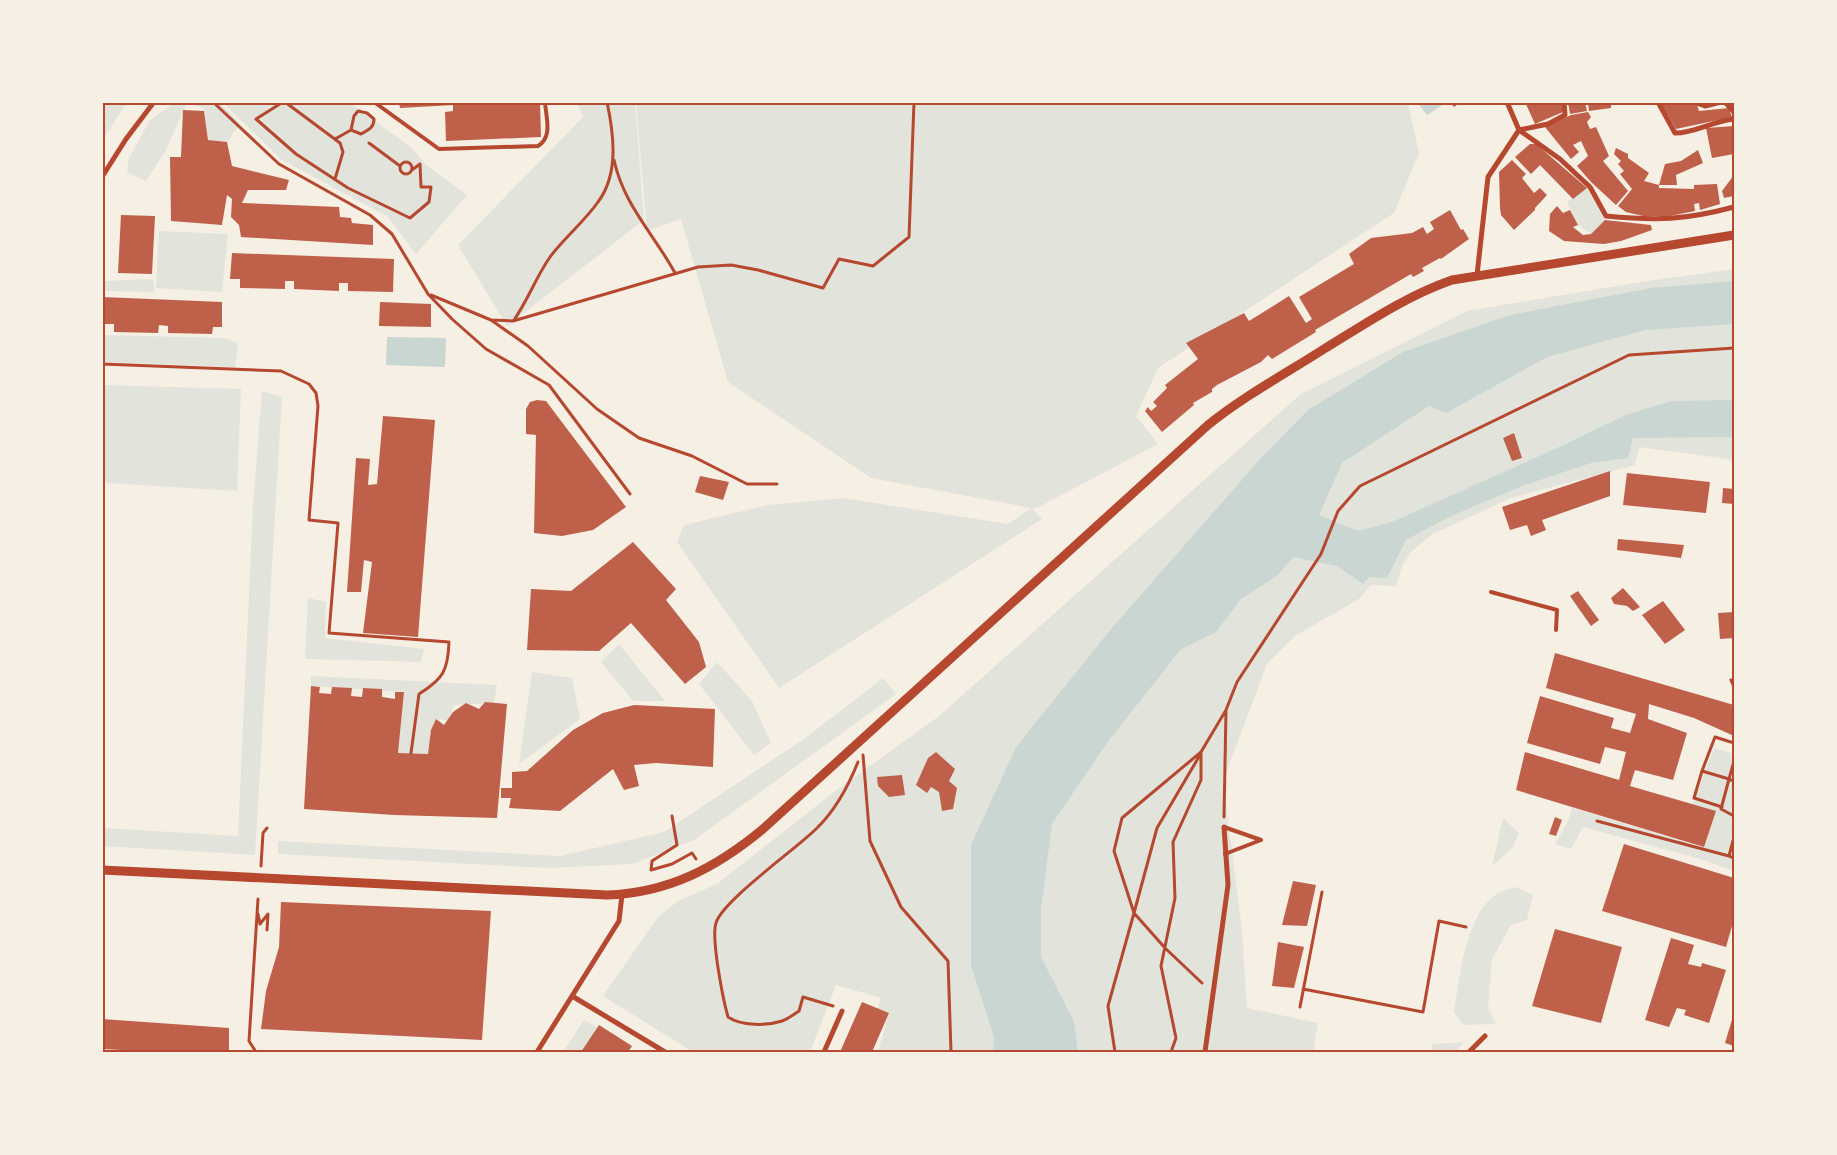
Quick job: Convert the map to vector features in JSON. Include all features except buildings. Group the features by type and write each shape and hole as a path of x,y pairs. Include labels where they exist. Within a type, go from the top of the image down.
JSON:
{"street":[{"path":"102,176 126,139 154,102"},
{"path":"1507,102 1519,130 1560,159 1590,187 1606,216 1650,220 1696,217 1734,207"},
{"path":"1477,275 1488,177 1519,130 1548,124 1565,115 1564,102"},
{"path":"1658,102 1675,133 1686,133 1718,121 1734,119"},
{"path":"1694,102 1705,106 1723,102 1734,112"},
{"path":"102,870 571,894 622,895 651,891 678,882 727,856 746,843 1053,564 1232,406 1412,297 1435,286 1477,275 1734,236"},
{"path":"1205,1052 1228,885 1224,827"},
{"path":"537,1052 619,921 622,895"},
{"path":"572,996 665,1052"},
{"path":"824,1052 842,1011"},
{"path":"1469,1052 1485,1036"}],"lane":[{"path":"374,102 440,149 538,146 545,142 548,136 545,102"},
{"path":"1491,592 1557,610 1556,630"},
{"path":"1224,827 1260,840 1225,854"}],"path":[{"path":"212,102 279,164 370,215 392,234 428,294 452,319 486,349 549,386 630,494"},
{"path":"335,179 343,152 340,143 335,139 284,102 256,119 296,154 335,179 410,218 429,202 431,188 421,186 420,164 409,174 405,174 401,172 400,166 370,143"},
{"path":"607,102 614,159 619,182 675,273"},
{"path":"491,320 513,321 698,267 731,265 758,270 823,288 839,259 873,266 909,238 914,102"},
{"path":"335,139 351,130 354,116 358,112 367,113 374,119 374,124 369,130 361,134 351,130"},
{"path":"513,321 524,306 539,274 552,255 598,203 606,190 614,159"},
{"path":"400,166 405,162 409,162 412,170"},
{"path":"428,294 491,320 528,346 596,409 639,438 692,456 747,484 777,484"},
{"path":"1115,1052 1108,1006 1157,828 1226,710 1238,682 1321,554 1338,511 1360,486 1629,356 1734,348"},
{"path":"102,364 281,371 309,384 316,394 318,406 309,520 338,523 329,633 449,642 448,660 442,675 437,683 419,694 412,753"},
{"path":"1731,680 1734,687"},
{"path":"1224,827 1222,798 1226,710"},
{"path":"1722,807 1694,798 1715,737 1734,743"},
{"path":"842,1011 803,997 799,1011 782,1021 766,1024 735,1022 728,1017 724,1002 715,929 718,916 728,902 796,848 826,820 846,791 863,751 870,841 901,907 948,961 951,1052"},
{"path":"1201,752 1122,818 1114,851 1134,913 1165,948 1214,994"},
{"path":"1171,1052 1176,1038 1161,966 1175,898 1173,842 1201,780 1201,752"},
{"path":"1734,761 1722,807 1724,813 1734,816"},
{"path":"1702,771 1734,781"},
{"path":"672,816 677,845 652,862 651,870 672,864 692,853"},
{"path":"1597,821 1734,858"},
{"path":"1729,856 1734,837"},
{"path":"1300,1007 1322,892"},
{"path":"256,1052 249,1041 258,900"},
{"path":"258,911 260,924 268,914 267,930"},
{"path":"1304,989 1423,1012 1439,921 1466,927"}],"shaded area":[{"path":"1423,102 1444,104 1427,115 1419,105"},
{"path":"102,103 127,103 103,139"},
{"path":"174,103 187,103 166,150 146,181 127,172 129,158 150,120"},
{"path":"187,103 221,103 240,124 227,142 208,140 204,108"},
{"path":"223,103 350,103 412,148 425,164 467,195 416,254 388,217 282,160"},
{"path":"577,103 635,103 644,220 507,326 458,245 583,117"},
{"path":"636,103 1408,103 1419,153 1394,213 1158,368 1136,416 1158,444 1037,508 1032,508 1042,519 779,688 677,542 684,525 768,505 843,498 1008,524 1031,508 871,478 728,382 681,219 647,231"},
{"path":"1587,188 1605,220 1591,234 1578,225 1567,202"},
{"path":"159,231 228,234 222,292 156,288"},
{"path":"102,232 104,281 153,279 155,292 103,291"},
{"path":"1734,269 1734,460 1639,447 1635,465 1511,498 1433,534 1412,551 1402,566 1396,586 1371,585 1359,599 1295,636 1267,664 1223,781 1242,930 1247,1008 1318,1023 1313,1052 878,1052 889,1013 878,1009 881,998 836,985 810,1052 693,1052 603,996 658,917 678,901 717,884 834,792 939,716 1301,394 1467,311 1641,282"},
{"path":"1734,281 1734,324 1645,330 1547,357 1446,413 1429,406 1342,463 1319,515 1358,531 1392,522 1553,450 1628,414 1672,401 1734,400 1734,437 1633,438 1628,458 1591,463 1522,486 1451,516 1406,540 1387,578 1369,577 1363,584 1337,566 1293,557 1278,575 1241,599 1216,632 1181,649 1107,743 1052,824 1041,909 1041,957 1074,1022 1078,1052 993,1052 994,1037 971,965 971,845 1016,747 1111,629 1262,457 1308,410 1403,352 1510,315 1651,288"},
{"path":"103,335 224,338 238,343 235,367 103,362"},
{"path":"387,337 446,338 445,367 386,365"},
{"path":"103,385 241,389 237,491 107,483 102,478"},
{"path":"262,391 282,397 255,855 103,846 103,828 238,836 253,505"},
{"path":"308,598 326,602 325,638 424,649 421,662 305,659"},
{"path":"619,644 665,701 633,701 601,662"},
{"path":"717,662 752,701 771,743 754,755 699,684"},
{"path":"532,672 572,678 580,719 519,764"},
{"path":"311,676 497,685 494,703 454,705 448,720 436,719 428,754 398,753 404,692 311,686"},
{"path":"883,678 896,694 694,840 632,864 548,868 278,854 278,841 560,856 664,832 804,739"},
{"path":"1714,748 1734,754 1734,871 1700,859 1583,827 1571,849 1555,844 1568,821 1572,808 1704,847 1715,812 1693,804"},
{"path":"1503,818 1519,833 1512,848 1492,866"},
{"path":"1516,887 1533,895 1527,920 1511,925 1492,959 1488,1008 1496,1024 1463,1025 1454,1012 1462,965 1471,931 1486,903 1499,893"},
{"path":"584,1020 598,1028 581,1052 563,1052"},
{"path":"1465,1042 1455,1052 1431,1052 1432,1044"}]}
